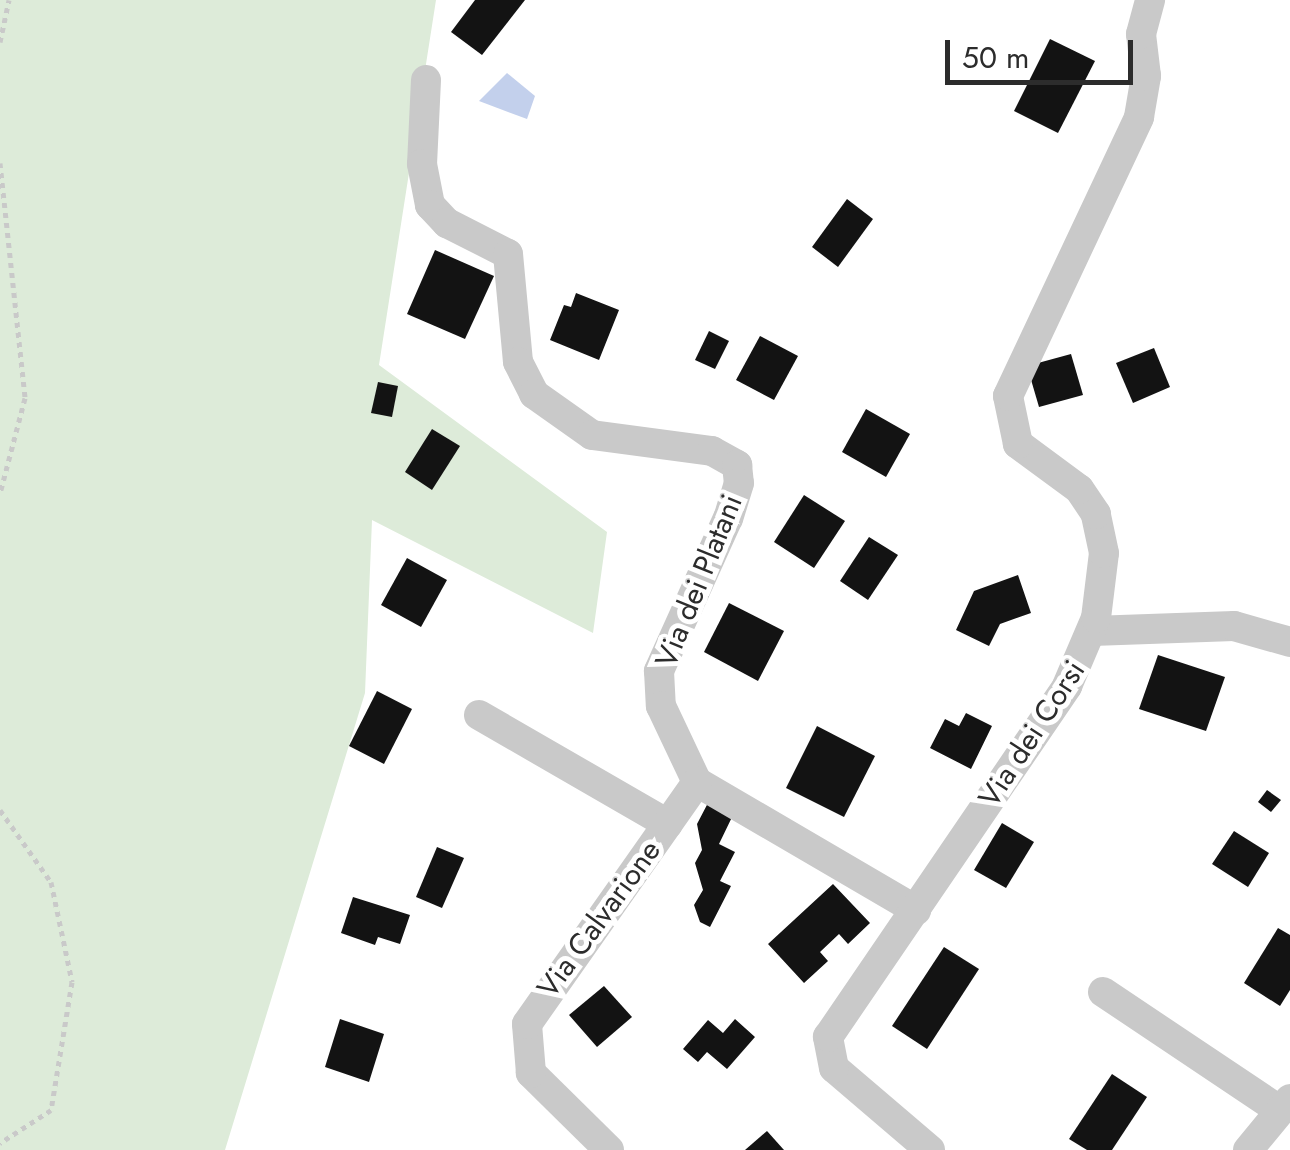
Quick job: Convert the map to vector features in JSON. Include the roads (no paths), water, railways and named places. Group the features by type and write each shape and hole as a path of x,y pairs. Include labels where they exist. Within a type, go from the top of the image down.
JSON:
{"street":[{"name":"Via dei Corsi","path":"930,1150 834,1068 827,1048 837,1018 916,910 1067,686 1092,631 1104,553 1096,514 1079,488 1024,450 1011,428 1008,396 1138,117 1146,76 1141,34 1150,0"},
{"name":"Via dei Platani","path":"426,80 427,197 447,223 508,254 515,275 518,362 534,394 592,435 712,451 736,465 732,506 659,670 661,706 697,782"},
{"path":"1092,631 1234,626 1290,642"},
{"path":"479,715 668,824"},
{"path":"697,782 916,910"},
{"name":"Via Calvarione","path":"609,1150 536,1080 525,1035 539,1000 697,782"},
{"path":"1103,992 1284,1105 1248,1150"}],"water":[{"path":"507,73 535,96 527,119 479,101"}]}
